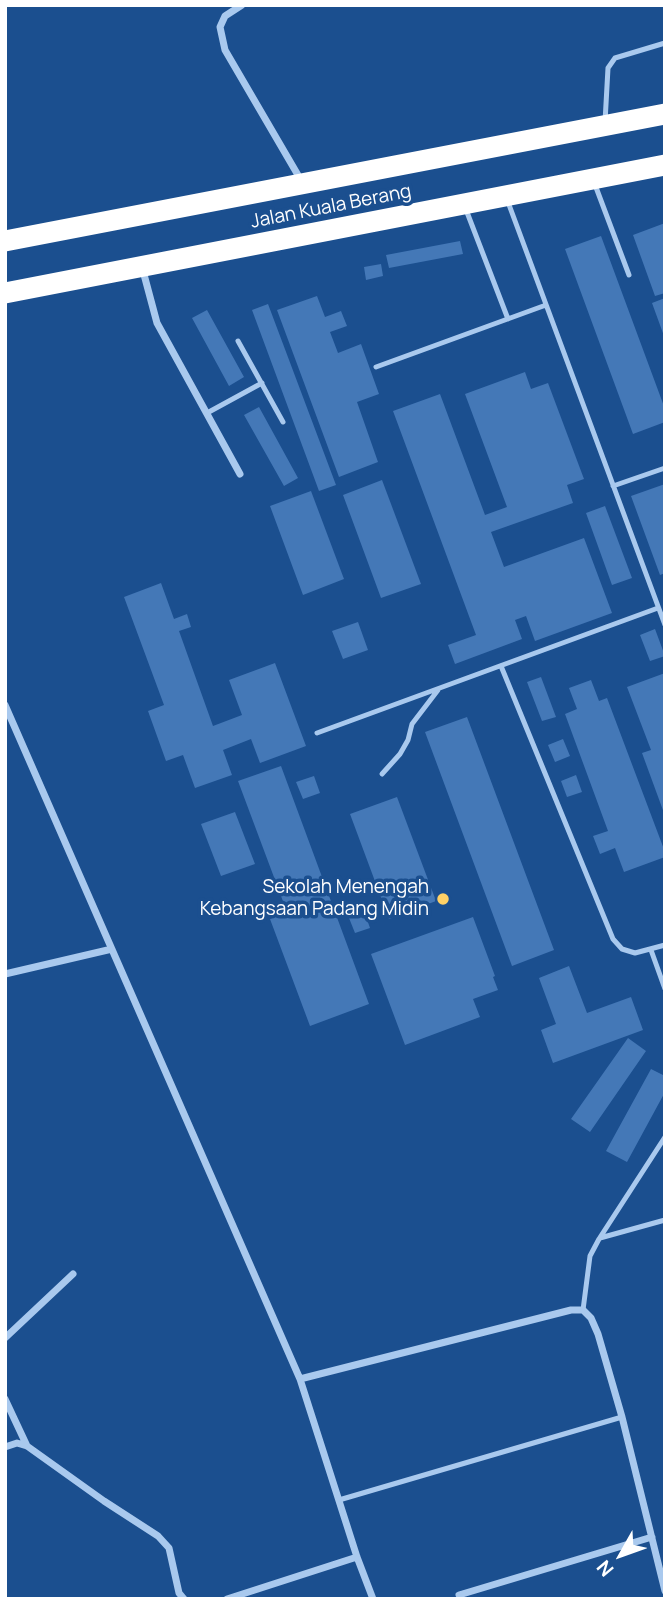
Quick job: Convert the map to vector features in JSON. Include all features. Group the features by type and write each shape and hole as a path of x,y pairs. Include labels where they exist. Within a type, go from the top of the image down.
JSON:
{"highway":[{"name":"Jalan Kuala Berang","path":"5,241 665,114"},
{"name":"Jalan Kuala Berang","path":"5,293 665,165"}],"street":[{"path":"239,6 225,16 220,27 225,50 302,183"},
{"path":"142,267 158,323 240,474"},
{"path":"5,705 300,1379 373,1599"},
{"path":"5,974 112,949"},
{"path":"5,1338 73,1274"},
{"path":"300,1379 571,1310 583,1310 591,1318 598,1334 622,1417 665,1591"},
{"path":"5,1399 27,1446"},
{"path":"5,1447 17,1443 27,1446 158,1536 169,1548 179,1593 184,1599"},
{"path":"459,1595 652,1537"},
{"path":"227,1599 357,1557"}],"lane":[{"path":"605,125 608,68 615,58 665,43"},
{"path":"593,179 629,275"},
{"path":"505,196 665,625"},
{"path":"464,204 508,319"},
{"path":"376,367 546,305"},
{"path":"238,341 283,422"},
{"path":"207,413 262,383"},
{"path":"613,486 665,468"},
{"path":"317,733 658,608"},
{"path":"501,666 613,939 622,950 635,953 665,945"},
{"path":"382,774 400,754 408,740 411,724 440,688"},
{"path":"651,950 665,989"},
{"path":"583,1310 590,1256 665,1137"},
{"path":"599,1239 665,1220"},
{"path":"339,1500 622,1417"}],"building":[{"path":"665,223 665,293 655,296 633,235"},
{"path":"601,236 665,409 665,422 633,434 565,249"},
{"path":"460,241 463,254 389,268 386,255"},
{"path":"381,264 383,276 366,280 364,267"},
{"path":"317,296 325,317 341,311 347,326 330,332 338,353 361,344 379,394 357,402 378,462 339,477 277,310"},
{"path":"665,298 665,336 664,336 652,303"},
{"path":"268,304 336,485 319,491 252,310"},
{"path":"207,310 244,377 229,386 192,318"},
{"path":"525,372 531,389 548,383 584,479 567,485 573,503 491,532 504,567 584,538 612,613 535,641 526,616 515,620 522,639 455,664 448,645 476,635 393,411 440,394 485,515 507,507 465,394"},
{"path":"259,407 298,478 284,486 244,415"},
{"path":"382,480 421,584 381,598 343,495"},
{"path":"665,484 665,573 660,575 631,496"},
{"path":"311,491 344,579 303,595 270,506"},
{"path":"605,506 632,578 612,585 586,513"},
{"path":"161,583 174,619 187,614 191,627 179,631 213,726 242,715 229,680 275,663 306,746 260,763 251,739 223,750 232,775 195,788 183,755 166,761 148,711 164,705 124,597"},
{"path":"358,622 368,650 343,659 332,631"},
{"path":"655,629 665,656 650,661 640,635"},
{"path":"665,673 664,813 642,753 651,750 627,687"},
{"path":"541,677 556,717 542,721 527,682"},
{"path":"591,680 599,701 607,698 665,852 665,857 624,872 615,848 600,854 593,836 608,831 565,714 577,709 569,688"},
{"path":"467,717 554,950 512,966 425,732"},
{"path":"563,739 570,756 555,762 548,745"},
{"path":"281,766 369,1004 310,1026 270,919 287,912 238,781"},
{"path":"576,775 582,792 567,797 561,781"},
{"path":"314,776 320,793 303,799 296,782"},
{"path":"397,797 436,901 389,919 350,814"},
{"path":"235,812 255,864 221,876 201,824"},
{"path":"363,908 370,928 355,933 347,913"},
{"path":"473,917 498,990 473,999 480,1017 405,1045 371,954"},
{"path":"569,966 587,1013 631,997 643,1030 553,1063 541,1030 556,1024 539,978"},
{"path":"628,1038 646,1051 590,1132 571,1119"},
{"path":"651,1069 665,1076 665,1092 627,1162 606,1151"}],"place":[{"name":"Sekolah Menengah Kebangsaan Padang Midin","path":"443,899"}]}
